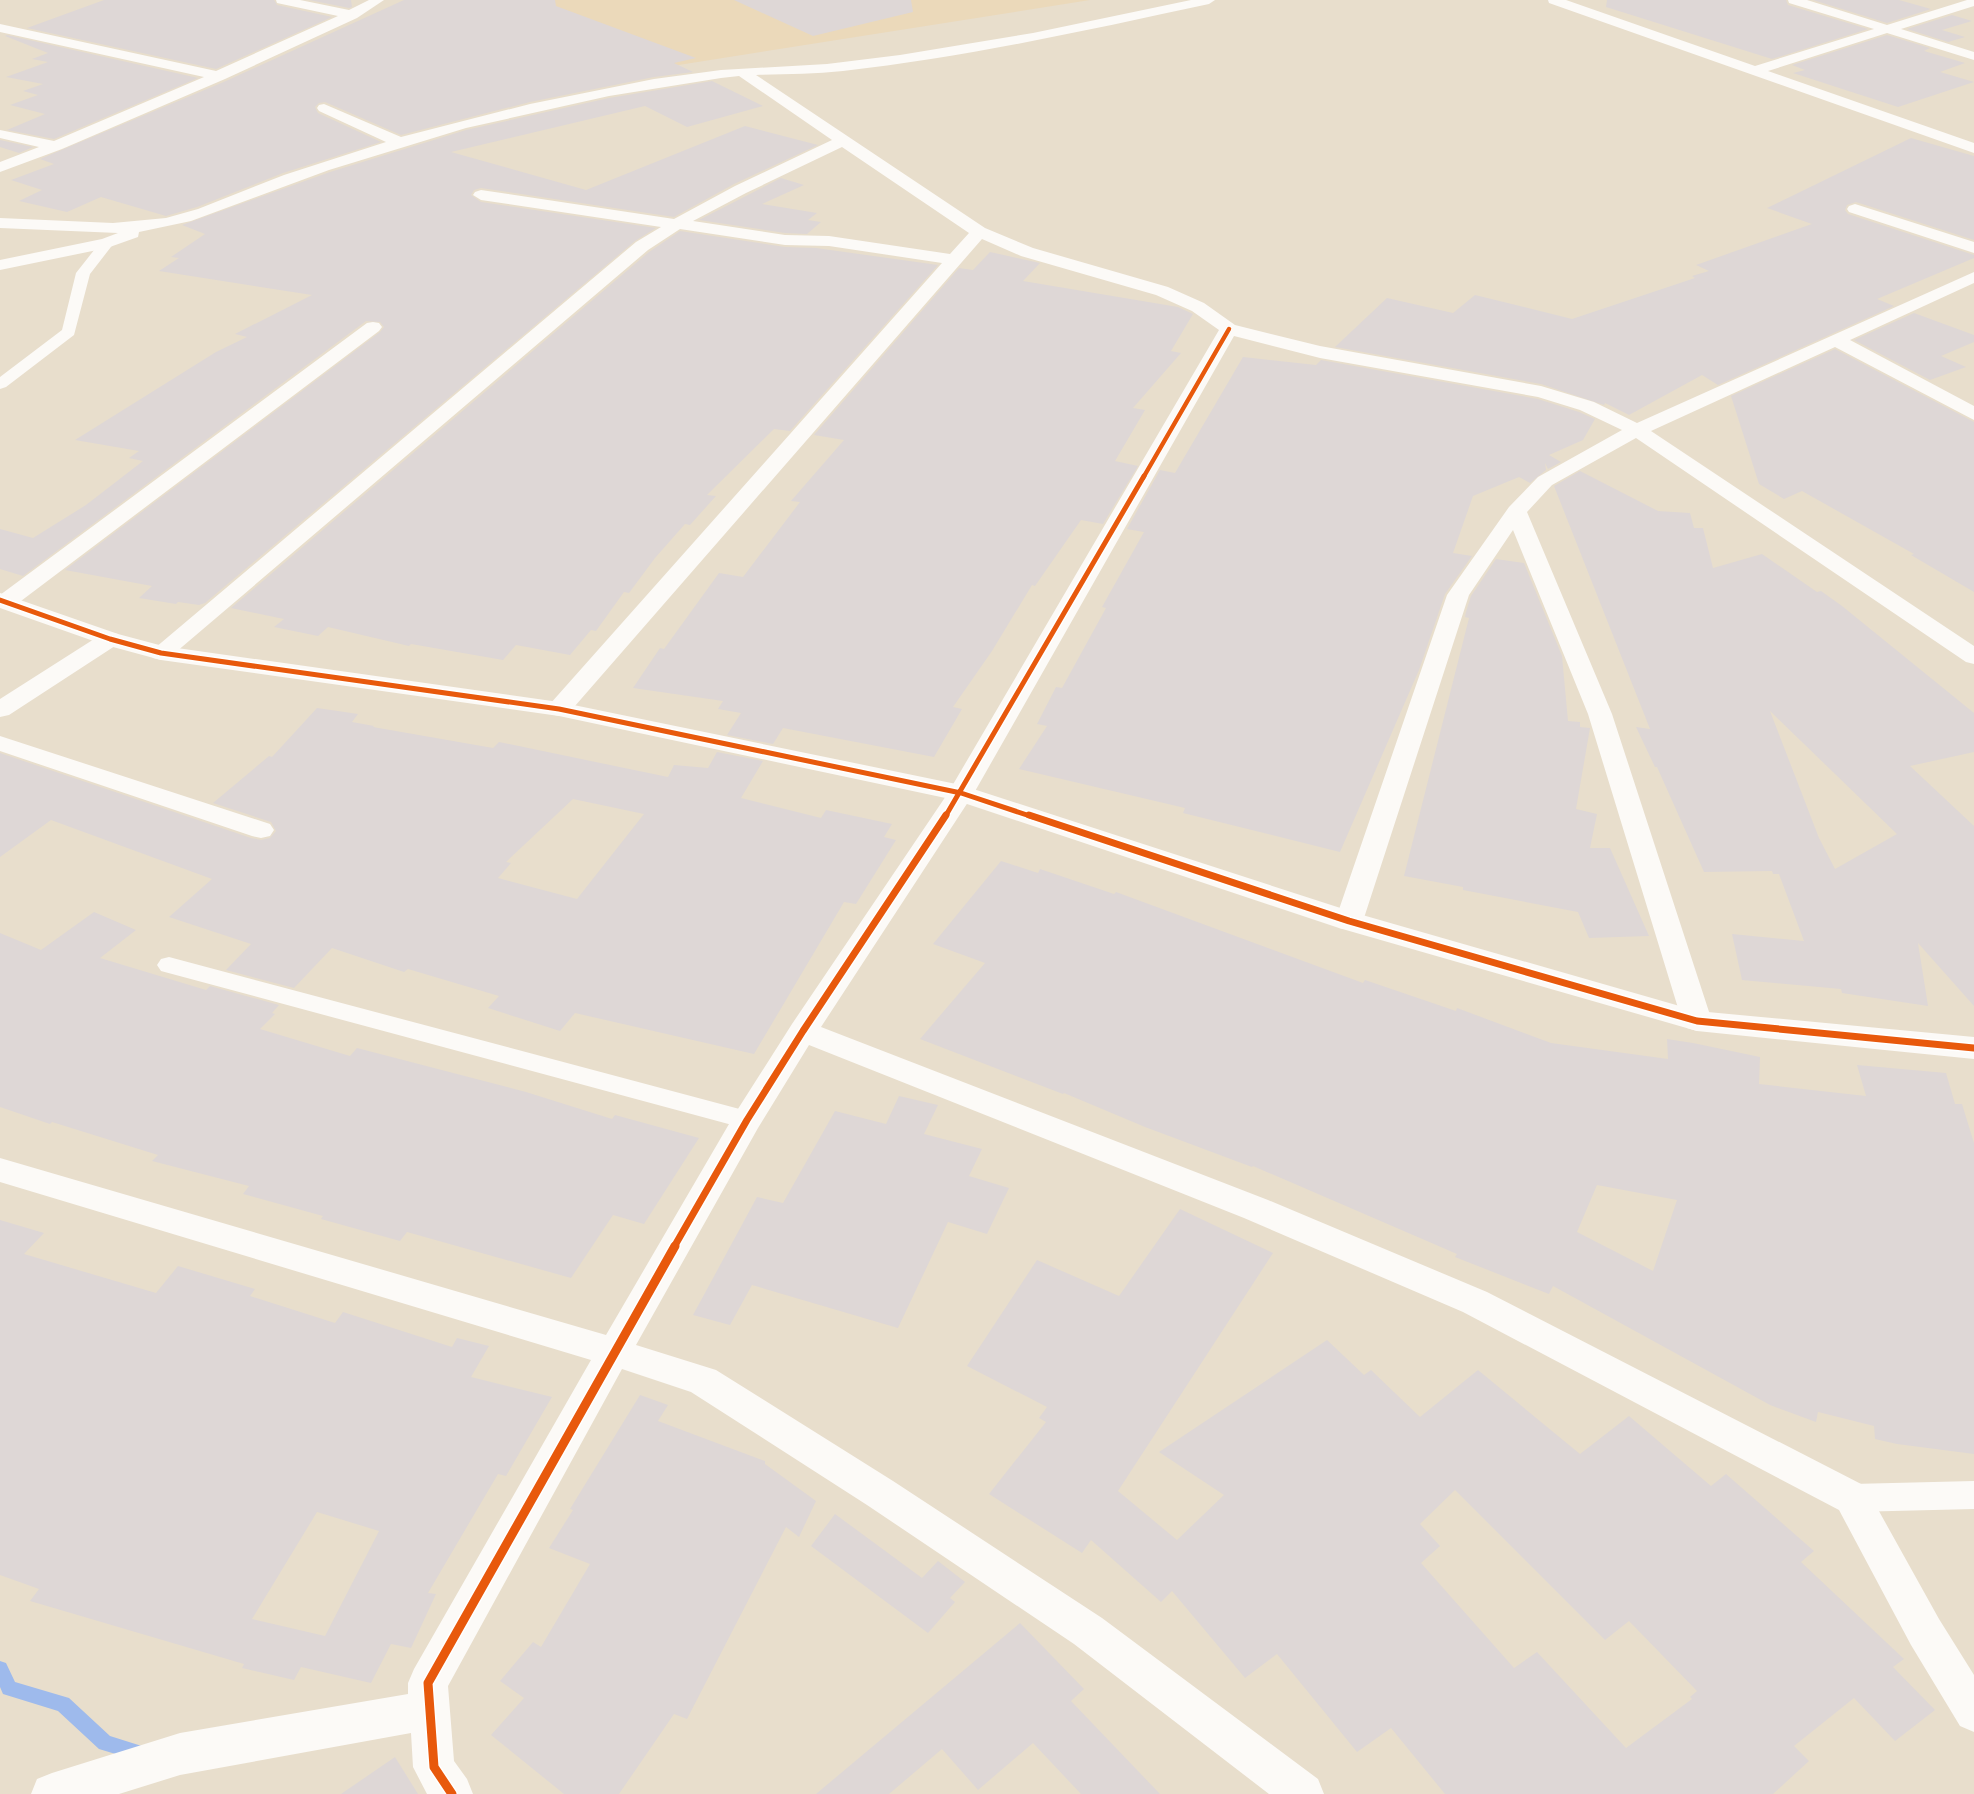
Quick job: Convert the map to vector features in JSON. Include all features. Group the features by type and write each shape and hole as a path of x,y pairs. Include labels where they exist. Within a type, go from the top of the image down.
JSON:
{"street":[{"path":"282,0 352,15"},
{"path":"0,168 57,146 220,76 352,15 378,0"},
{"path":"0,265 107,244 150,226 185,217 290,178 399,142 587,96 641,85 742,72 806,70 855,65 972,47 1209,0"},
{"path":"1554,0 1974,148"},
{"path":"1794,0 1974,56"},
{"path":"1756,70 1974,2"},
{"path":"0,28 220,76"},
{"path":"742,72 979,232 1037,255 1162,291 1198,307 1229,329 1320,352 1541,392 1588,406 1637,430 1974,657"},
{"path":"324,108 399,142"},
{"path":"0,134 57,146"},
{"path":"161,653 642,246 675,223 731,193 842,141"},
{"path":"481,194 785,240 829,241 953,260"},
{"path":"1856,209 1974,248"},
{"path":"0,223 117,227 150,226"},
{"path":"559,709 979,232"},
{"path":"1349,921 1458,595 1516,511 1544,480 1637,430 1974,276"},
{"path":"3,601 374,327"},
{"path":"452,1794 434,1767 428,1683 747,1120 803,1031 961,794 1229,329"},
{"path":"1836,340 1974,414"},
{"path":"1516,511 1600,714 1696,1021"},
{"path":"3,601 110,639 161,653 559,709 961,794 1349,921 1696,1021 1974,1048"},
{"path":"0,710 110,639"},
{"path":"0,742 260,830"},
{"path":"803,1031 1256,1209 1475,1302 1852,1498 1925,1632 1974,1712"},
{"path":"0,1170 614,1352 702,1381 880,1493 1088,1631 1303,1794"},
{"path":"52,1794 180,1754 431,1710"}],"lane":[{"path":"0,384 70,332 83,273 107,244"},
{"path":"169,965 747,1120"},
{"path":"1852,1498 1974,1495"}],"shaded area":[{"path":"478,0 1090,0 584,80"}],"building":[{"path":"104,0 274,0 277,5 332,17 216,69 27,28"},
{"path":"309,0 351,0 352,7 349,8"},
{"path":"404,0 555,0 556,6 696,58 674,63 693,72 654,77 530,102 401,135 325,102 319,103 315,107 318,113 381,142 283,173 197,207 166,216 101,197 67,212 19,201 42,190 11,180 54,164 40,159 226,81"},
{"path":"734,0 911,0 913,12 813,36"},
{"path":"1607,0 1786,0 1788,5 1868,29 1772,59 1606,7"},
{"path":"1813,0 1899,0 1931,9 1887,23"},
{"path":"1952,15 1972,21 1942,30 1965,37 1948,42 1907,29"},
{"path":"1887,35 1930,48 1924,51 1965,63 1940,72 1974,82 1898,107 1793,73 1805,70 1792,65"},
{"path":"5,36 198,78 54,139 7,130 45,114 10,105 38,95 23,91 43,84 6,77 48,62 32,59 48,53"},
{"path":"712,81 763,106 687,127 645,106 451,152 586,190 745,126 818,145 734,184 674,217 481,188 474,190 471,195 481,202 656,228 635,241 205,603 199,605 178,602 176,604 139,598 152,586 65,570 380,332 384,327 380,322 366,321 23,576 0,569 0,529 33,538 86,505 143,461 129,458 139,451 75,440 216,352 247,337 235,334 312,295 159,271 179,258 171,257 205,234 182,225 330,172 466,130 609,98"},
{"path":"1911,138 1974,156 1974,240 1856,202 1847,205 1845,210 1848,214 1974,255 1974,258 1877,299 1894,306 1718,385 1702,375 1629,415 1605,403 1604,405 1541,384 1335,347 1387,298 1453,313 1475,295 1572,319 1695,278 1692,276 1709,271 1696,265 1812,224 1767,208"},
{"path":"0,140 33,147 19,153 0,147"},
{"path":"781,178 804,185 762,204 817,213 808,220 821,222 807,234 785,233 699,220"},
{"path":"680,231 785,247 816,248 938,265 790,431 774,429 707,495 716,496 690,525 685,524 655,558 629,593 624,592 596,631 591,630 570,655 516,645 503,660 411,644 409,646 328,627 318,636 274,627 284,619 231,608 649,252"},
{"path":"990,252 1040,263 1023,281 1178,307 1193,314 1171,351 1181,353 1133,408 1145,410 1115,461 1138,466 1103,524 1081,520 1035,586 1032,585 992,651 953,707 962,709 934,757 783,728 773,744 727,735 741,713 718,709 723,701 633,688 660,648 664,649 719,573 743,577 800,502 791,501 844,440 814,435 959,268 973,270"},
{"path":"1914,313 1974,335 1974,342 1941,356 1966,367 1930,380 1854,340"},
{"path":"1835,349 1974,422 1974,592 1911,555 1914,554 1802,491 1784,499 1759,484 1731,396"},
{"path":"1243,357 1316,365 1321,360 1538,399 1595,419 1583,440 1549,455 1561,462 1548,469 1545,463 1546,470 1530,483 1519,477 1473,496 1453,553 1472,556 1445,594 1419,670 1340,852 1183,813 1185,808 1019,769 1047,726 1037,724 1056,687 1062,688 1106,608 1102,607 1144,532 1127,529 1160,470 1175,473"},
{"path":"1580,471 1658,511 1690,513 1694,528 1703,528 1713,568 1762,554 1817,592 1821,591 1842,606 1974,713 1974,752 1910,766 1974,826 1974,1006 1918,943 1928,1006 1842,993 1841,989 1742,980 1732,934 1804,941 1779,874 1773,874 1772,871 1704,872 1657,767 1655,767 1636,727 1650,729 1554,486","holes":["1770,711 1897,834 1835,869 1819,838"]},
{"path":"1496,559 1524,563 1562,656 1568,721 1580,722 1580,727 1590,728 1576,809 1597,814 1590,848 1610,848 1649,936 1589,938 1578,912 1463,890 1463,887 1404,876 1469,618 1465,617 1466,612 1471,596"},
{"path":"317,708 358,714 352,722 373,727 493,748 499,742 668,777 674,765 708,768 717,752 763,761 741,798 821,818 826,810 892,824 884,837 896,840 856,904 844,902 754,1054 575,1013 560,1031 488,1008 499,996 408,969 404,972 332,948 294,988 226,970 251,944 169,917 212,879 51,820 0,857 0,753 261,840 270,838 276,831 271,822 213,803 269,756 272,757","holes":["573,799 644,814 577,899 498,878 511,863 506,862"]},
{"path":"1001,861 1038,873 1040,869 1114,894 1116,892 1363,983 1365,980 1456,1011 1457,1008 1551,1043 1668,1059 1667,1039 1693,1043 1760,1057 1759,1084 1866,1096 1857,1065 1946,1073 1955,1104 1962,1104 1974,1143 1974,1454 1897,1444 1875,1439 1874,1426 1818,1412 1816,1422 1770,1405 1553,1286 1549,1294 1455,1257 1457,1254 1253,1166 1145,1127 1064,1093 920,1039 985,963 933,944","holes":["1597,1185 1677,1200 1653,1271 1577,1232"]},
{"path":"94,912 136,930 100,958 206,990 210,986 279,1005 272,1013 275,1014 260,1029 350,1056 357,1048 526,1092 612,1119 615,1115 699,1138 644,1224 613,1215 571,1278 407,1232 400,1241 321,1219 323,1216 243,1194 249,1186 152,1161 158,1155 52,1122 50,1124 0,1107 0,933 41,950"},
{"path":"899,1096 938,1105 924,1134 982,1149 969,1176 1009,1188 987,1234 948,1222 898,1328 752,1285 730,1325 693,1315 757,1197 783,1203 835,1111 886,1124"},
{"path":"1180,1209 1273,1253 1118,1491 1177,1540 1224,1495 1159,1452 1327,1340 1364,1375 1371,1370 1420,1417 1478,1370 1580,1454 1629,1416 1711,1486 1726,1474 1814,1551 1801,1562 1904,1659 1893,1667 1935,1710 1895,1741 1854,1698 1794,1746 1809,1761 1773,1794 1445,1794 1391,1728 1357,1752 1277,1654 1245,1678 1172,1591 1161,1602 1091,1540 1082,1553 989,1494 1046,1422 1039,1418 1047,1407 967,1366 1037,1260 1119,1296","holes":["1455,1490 1605,1640 1629,1621 1697,1691 1690,1697 1692,1699 1626,1748 1537,1652 1514,1668 1421,1563 1440,1546 1420,1524"]},
{"path":"0,1220 44,1233 24,1254 156,1293 178,1266 255,1289 250,1296 335,1323 343,1312 452,1347 457,1338 489,1346 471,1377 552,1397 506,1476 498,1474 428,1593 436,1594 411,1648 391,1644 371,1683 301,1667 294,1680 242,1668 244,1664 30,1601 39,1589 0,1575","holes":["317,1512 379,1531 325,1636 252,1619"]},
{"path":"640,1395 668,1405 658,1421 765,1461 765,1464 816,1501 799,1537 786,1527 687,1719 674,1714 619,1794 564,1794 491,1735 524,1698 500,1681 533,1642 541,1647 590,1564 549,1548 573,1510 570,1509"},
{"path":"835,1514 922,1578 938,1561 965,1582 950,1598 955,1602 928,1633 811,1546"},
{"path":"1020,1623 1084,1689 1071,1701 1160,1794 1081,1794 1033,1743 978,1790 942,1749 889,1794 816,1794"},
{"path":"395,1757 418,1794 341,1794"}],"waterway":[{"path":"0,1669 9,1688 63,1704 105,1743 142,1754"}],"cycle path":[{"path":"452,1794 434,1767 428,1683 747,1120 803,1031 961,793 1229,329"},
{"path":"0,600 110,639 161,653 559,709 961,793 1349,921 1697,1021 1974,1048"}]}
